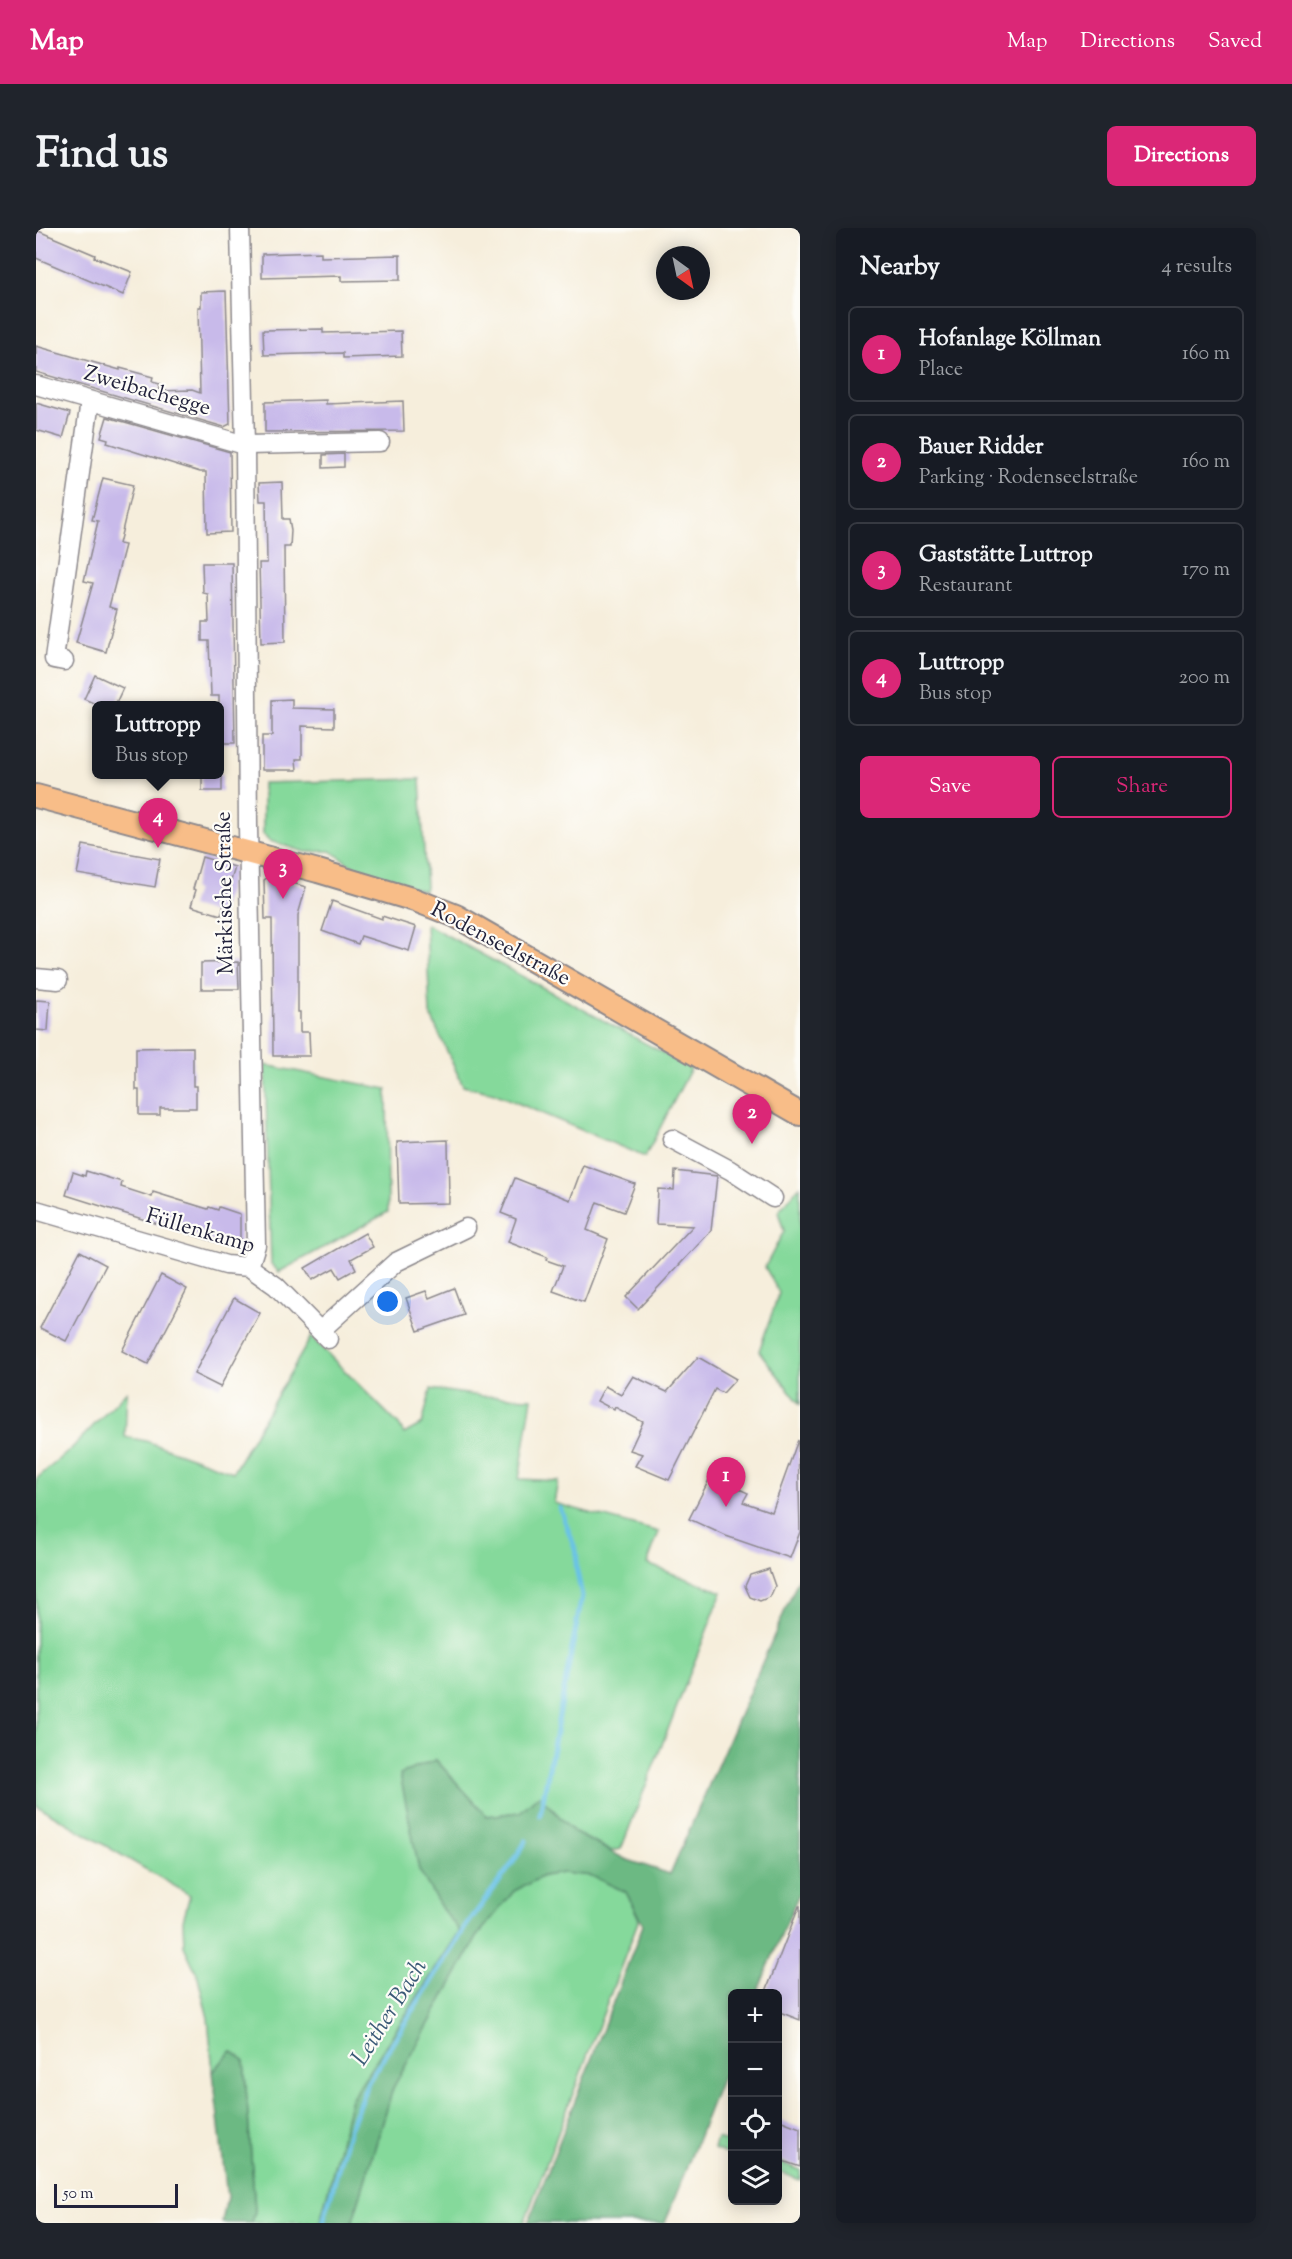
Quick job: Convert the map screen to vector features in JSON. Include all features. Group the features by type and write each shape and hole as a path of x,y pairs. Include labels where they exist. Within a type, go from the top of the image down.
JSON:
{"main road":[{"name":"Rodenseelstraße","path":"36,796 318,871 415,900 456,916 800,1114"}],"street":[{"name":"Märkische Straße","path":"240,228 256,1245 249,1267"},
{"name":"Zweibachegge","path":"36,385 245,445"},
{"path":"64,661 54,659 90,401"},
{"path":"245,445 380,442"},
{"path":"36,978 58,980"},
{"path":"672,1140 730,1170 773,1198"},
{"name":"Füllenkamp","path":"36,1210 226,1265 249,1267 276,1286 324,1335 396,1262 466,1228"}],"green space":[{"path":"420,779 426,887 424,891 355,868 331,851 305,852 270,841 263,834 263,783"},
{"path":"426,924 691,1068 645,1157 494,1093 463,1086 430,1014"},
{"path":"265,1065 387,1089 388,1212 279,1272 271,1264"},
{"path":"800,1186 800,1404 759,1351 779,1293 765,1267 784,1231 778,1212"},
{"path":"311,1337 399,1425 404,1434 422,1424 431,1389 481,1396 532,1398 519,1479 558,1481 554,1503 659,1532 647,1564 722,1592 621,1849 611,1851 575,1833 539,1795 520,1812 487,1816 436,1760 442,1909 460,1931 351,2099 320,2223 252,2223 255,2210 244,2060 231,2051 213,2072 208,2018 197,1974 184,1946 183,1920 190,1895 36,1805 36,1479 69,1451 127,1391 125,1437 146,1441 233,1472"},
{"path":"800,1576 800,1891 759,1989 728,1989 728,2061 665,2223 528,2223 643,1925 626,1892 592,1876 563,1873 543,1876 514,1891 479,1934 393,2088 352,2223 320,2223 351,2099 460,1931 442,1909 419,1870 400,1774 436,1760 487,1816 520,1812 539,1795 575,1833 625,1859 670,1874"},
{"path":"563,1873 592,1876 626,1892 639,1919 524,2223 352,2223 393,2088 480,1932 514,1891 543,1876"},
{"path":"231,2051 244,2060 255,2211 252,2223 222,2223 227,2197 213,2072"},
{"path":"717,2138 728,2142 728,2154 714,2149"},
{"path":"782,2163 800,2170 800,2180 782,2173"}],"building":[{"path":"36,230 132,272 123,295 36,258"},
{"path":"321,252 321,257 400,255 400,280 341,281 341,276 262,278 262,254"},
{"path":"226,291 230,424 224,427 36,372 36,346 153,377 152,382 160,384 158,391 192,390 200,393 198,307 201,307 201,292"},
{"path":"323,329 323,333 401,331 402,356 343,358 343,353 264,355 263,330"},
{"path":"326,400 326,404 403,401 404,431 265,432 265,402"},
{"path":"36,403 70,413 63,438 36,430"},
{"path":"107,417 230,452 231,532 207,533 206,472 107,443 108,439 101,437"},
{"path":"344,454 344,467 323,468 323,455"},
{"path":"103,478 133,485 119,544 125,545 109,607 117,609 106,652 76,643 93,583 84,581 98,521 92,520"},
{"path":"282,482 283,519 289,519 291,530 290,547 284,547 285,642 261,643 259,563 267,563 266,501 260,501 259,483"},
{"path":"202,563 232,563 235,743 224,743 224,701 219,701 219,696 211,696 209,641 202,641 202,622 209,622 208,594 203,593"},
{"path":"95,675 123,688 117,701 92,702 84,699"},
{"path":"292,699 292,708 334,709 334,727 302,726 302,759 296,759 297,770 262,770 262,736 272,736 272,700"},
{"path":"202,779 222,779 222,791 202,791"},
{"path":"83,845 160,859 155,887 77,874"},
{"path":"202,857 235,867 221,915 191,906"},
{"path":"269,876 306,887 298,915 298,1012 300,1012 300,1032 309,1032 310,1056 273,1056 272,919 265,919 264,880"},
{"path":"332,901 382,919 382,916 416,927 409,951 361,936 358,944 322,931"},
{"path":"238,962 239,989 201,989 201,963"},
{"path":"36,1000 50,1001 48,1031 36,1030"},
{"path":"193,1047 193,1086 196,1086 196,1108 160,1108 160,1115 139,1115 139,1090 136,1090 136,1048"},
{"path":"448,1140 449,1203 399,1204 397,1142"},
{"path":"583,1165 635,1184 624,1212 597,1202 587,1230 608,1239 584,1302 553,1291 563,1266 546,1260 547,1257 508,1242 516,1219 501,1213 515,1178 570,1200"},
{"path":"86,1171 122,1182 121,1187 152,1197 153,1192 208,1209 209,1207 218,1210 219,1207 240,1214 240,1244 234,1248 66,1195 73,1172 85,1176"},
{"path":"675,1171 717,1176 711,1231 638,1309 626,1297 693,1226 656,1224 658,1189 674,1190"},
{"path":"365,1233 373,1247 351,1259 356,1269 340,1278 334,1268 312,1280 305,1268"},
{"path":"80,1251 106,1265 66,1341 40,1328"},
{"path":"161,1275 187,1289 148,1364 122,1351"},
{"path":"454,1288 464,1315 418,1331 406,1298 426,1291 429,1298"},
{"path":"234,1298 260,1313 220,1387 194,1374"},
{"path":"698,1357 736,1379 723,1393 715,1389 669,1480 635,1466 642,1454 630,1450 643,1422 615,1407 614,1410 597,1401 605,1386 621,1395 633,1376 667,1392"},
{"path":"798,1440 800,1532 790,1558 726,1536 689,1519 711,1476 748,1493 743,1502 772,1512"},
{"path":"769,1569 775,1586 770,1597 760,1601 750,1597 745,1586 750,1575"},
{"path":"800,1906 800,2020 782,2013 782,1989 767,1989"},
{"path":"782,2121 800,2128 800,2167 782,2161"}],"waterway":[{"name":"Leither Bach","path":"540,1815 582,1596 576,1567 577,1554 560,1508"},
{"name":"Leither Bach","path":"323,2223 349,2129 368,2082 466,1926 512,1864 526,1841"}],"place":[{"name":"Luttropp","path":"158,848"},
{"name":"Gaststätte Luttrop","path":"283,899"},
{"name":"Bauer Ridder","path":"752,1144"},
{"name":"Hofanlage Köllman","path":"726,1507"}]}
